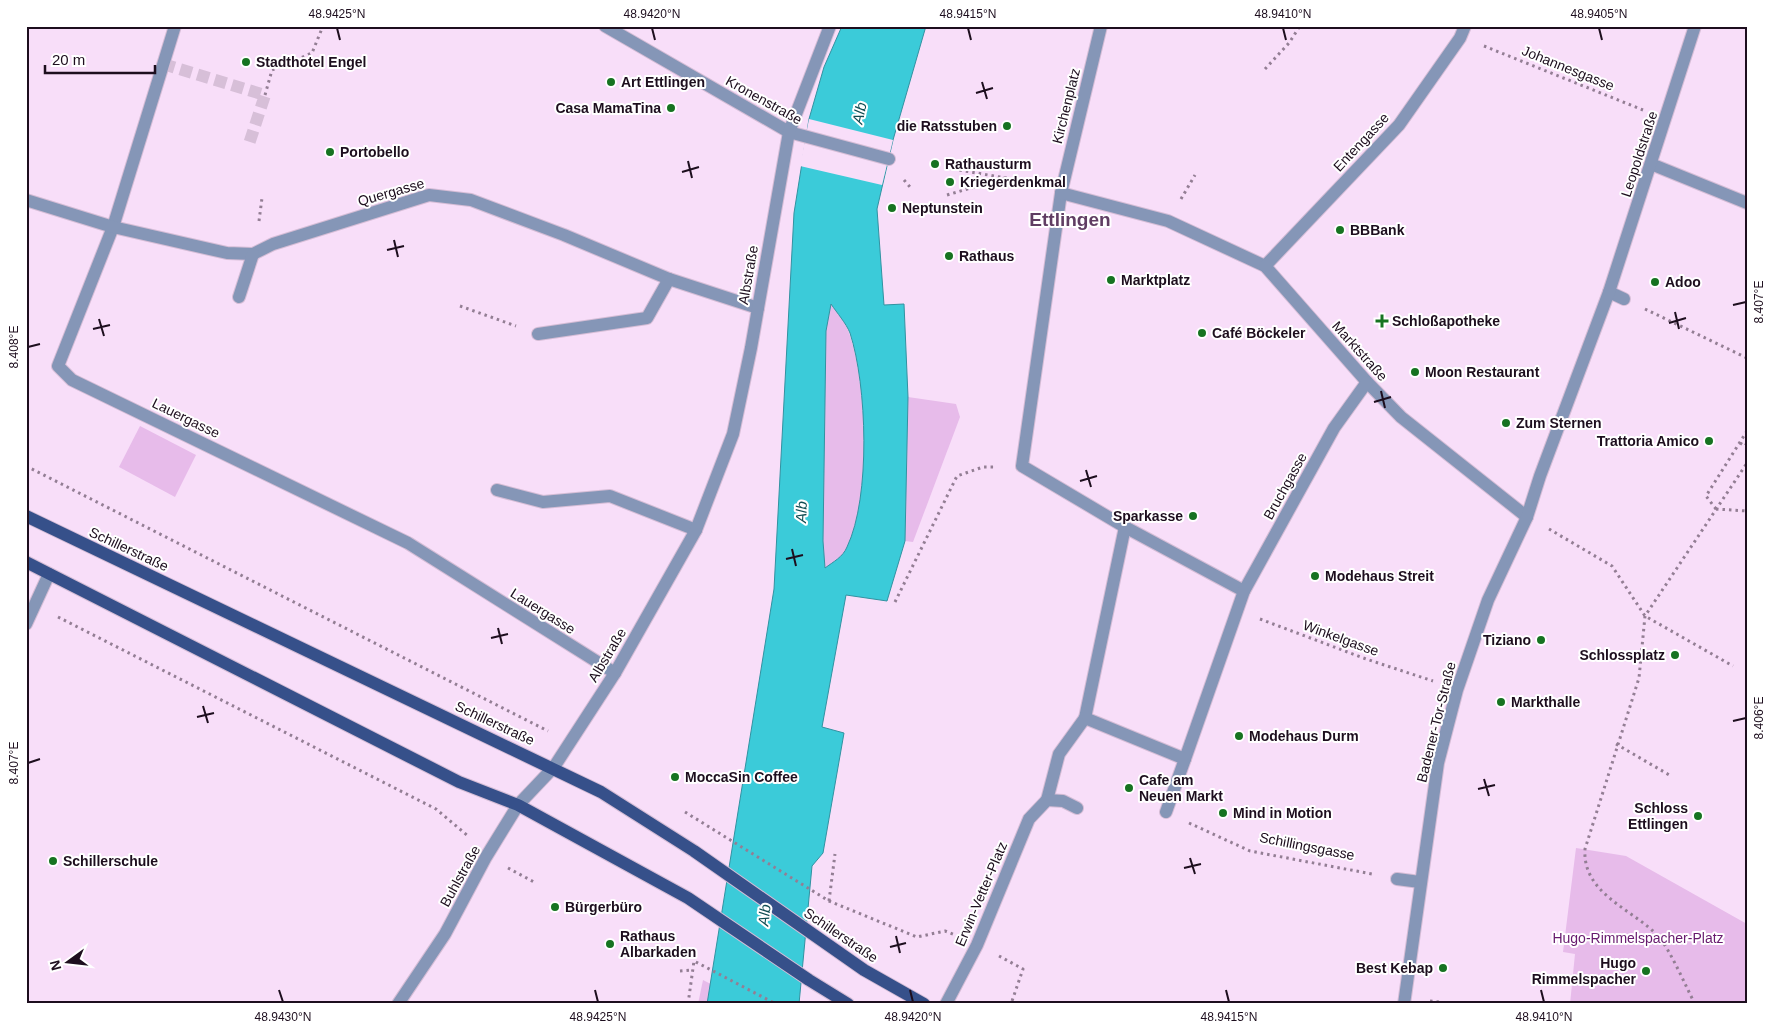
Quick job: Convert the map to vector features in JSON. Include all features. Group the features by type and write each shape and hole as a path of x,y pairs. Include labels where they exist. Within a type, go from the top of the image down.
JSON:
{"main road":[{"name":"Schillerstraße","path":"26,516 554,767 601,792 694,852 864,970 924,1004"},
{"path":"26,562 459,782 518,805 688,898 809,980 848,1004"}],"street":[{"name":"Lauergasse","path":"176,26 113,227 58,366 72,380 408,543 614,673"},
{"name":"Kronenstraße","path":"605,26 790,132 806,138 889,159"},
{"name":"Albstraße","path":"554,767 614,673 696,530 733,434 790,132 830,26"},
{"name":"Kirchenplatz","path":"1061,193 1101,26"},
{"name":"Leopoldstraße","path":"1526,517 1610,292 1667,119 1695,26"},
{"name":"Entengasse","path":"1264,266 1399,125 1462,32"},
{"path":"1652,164 1747,203"},
{"name":"Marktstraße","path":"1061,193 1168,221 1264,266 1367,382 1401,417 1526,517"},
{"path":"1061,193 1022,466 1125,526 1244,591"},
{"name":"Quergasse","path":"26,200 113,227 227,253 253,254 273,244 430,195 471,200 564,235 669,279 758,308"},
{"path":"239,297 253,254"},
{"path":"538,334 647,318 669,279"},
{"path":"1610,292 1624,299"},
{"name":"Bruchgasse","path":"1237,608 1244,591 1334,428 1367,382"},
{"path":"497,490 543,502 610,496 696,530"},
{"name":"Badener-Tor-Straße","path":"1404,1004 1438,763 1457,690 1488,600 1526,517"},
{"path":"1125,526 1085,718 1185,759"},
{"path":"26,624 49,574"},
{"path":"1166,812 1237,608"},
{"name":"Erwin-Vetter-Platz","path":"946,1004 977,945 1030,819 1047,800 1059,754 1085,718"},
{"name":"Buhlstraße","path":"398,1004 445,934 486,856 518,805 554,767"},
{"path":"1047,800 1063,801 1077,808"},
{"path":"1397,879 1420,882"}],"path":[{"path":"264,95 272,70 312,53 323,26"},
{"path":"1265,69 1289,43 1300,26"},
{"name":"Johannesgasse","path":"1462,32 1667,119"},
{"path":"953,169 1006,178 1061,193"},
{"path":"947,195 1006,178"},
{"path":"1624,299 1747,358"},
{"path":"460,306 538,334"},
{"path":"1716,510 1706,496 1747,431"},
{"path":"1740,443 1745,446 1747,444"},
{"path":"1695,1004 1659,937 1595,886 1585,856 1616,744 1639,678 1645,616 1747,463"},
{"path":"26,466 506,708 570,743"},
{"path":"895,602 956,476 983,468 1022,466"},
{"path":"1716,510 1747,511"},
{"path":"1526,517 1612,566 1645,616 1733,666"},
{"path":"35,605 436,809"},
{"name":"Winkelgasse","path":"1237,608 1256,618 1366,660 1439,683"},
{"path":"1616,744 1671,776"},
{"name":"Schillingsgasse","path":"1166,812 1250,850 1397,879"},
{"path":"705,824 829,901 917,937 945,931 1023,969 1011,1004"},
{"path":"829,901 835,854"},
{"path":"688,1004 694,961 776,1004"},
{"path":"680,971 693,970"}],"green space":[{"path":"831,304 848,329 855,354 863,410 864,441 860,501 855,527 843,554 838,560 825,568 823,541 826,331"},
{"path":"908,397 956,404 960,417 913,542 905,541"},
{"path":"140,426 196,455 175,497 119,467"},
{"name":"Hugo-Rimmelspacher-Platz","path":"1576,848 1626,856 1747,924 1747,1004 1570,1004 1575,954 1563,952"},
{"path":"703,980 750,1004 698,1004"}],"water":[{"name":"Alb","path":"842,26 926,26 893,140 877,209 884,305 904,304 908,397 905,541 887,601 846,595 822,727 844,733 823,853 812,866 799,1004 707,1004 774,589 794,213 809,119 824,67","holes":["831,304 850,333 856,355 863,410 864,441 860,500 855,526 845,551 825,568 823,541 826,331"]}],"pier":[{"path":"809,119 893,140 882,185 800,166"}],"tunnel":[{"path":"163,64 265,95 249,144"}],"place":[{"name":"Stadthotel Engel","path":"246,62"},
{"name":"Art Ettlingen","path":"611,82"},
{"name":"Casa MamaTina","path":"671,108"},
{"name":"die Ratsstuben","path":"1007,126"},
{"name":"Portobello","path":"330,152"},
{"name":"Rathausturm","path":"935,164"},
{"name":"Kriegerdenkmal","path":"950,182"},
{"name":"Neptunstein","path":"892,208"},
{"name":"BBBank","path":"1340,230"},
{"name":"Rathaus","path":"949,256"},
{"name":"Marktplatz","path":"1111,280"},
{"name":"Adoo","path":"1655,282"},
{"name":"Schloßapotheke","path":"1382,321"},
{"name":"Café Böckeler","path":"1202,333"},
{"name":"Moon Restaurant","path":"1415,372"},
{"name":"Zum Sternen","path":"1506,423"},
{"name":"Trattoria Amico","path":"1709,441"},
{"name":"Sparkasse","path":"1193,516"},
{"name":"Modehaus Streit","path":"1315,576"},
{"name":"Tiziano","path":"1541,640"},
{"name":"Schlossplatz","path":"1675,655"},
{"name":"Markthalle","path":"1501,702"},
{"name":"Modehaus Durm","path":"1239,736"},
{"name":"MoccaSin Coffee","path":"675,777"},
{"name":"Cafe am Neuen Markt","path":"1129,788"},
{"name":"Mind in Motion","path":"1223,813"},
{"name":"Schloss Ettlingen","path":"1698,816"},
{"name":"Schillerschule","path":"53,861"},
{"name":"Bürgerbüro","path":"555,907"},
{"name":"Rathaus Albarkaden","path":"610,944"},
{"name":"Best Kebap","path":"1443,968"},
{"name":"Hugo Rimmelspacher","path":"1646,971"}],"district":[{"name":"Ettlingen","path":"1070,219"}]}
